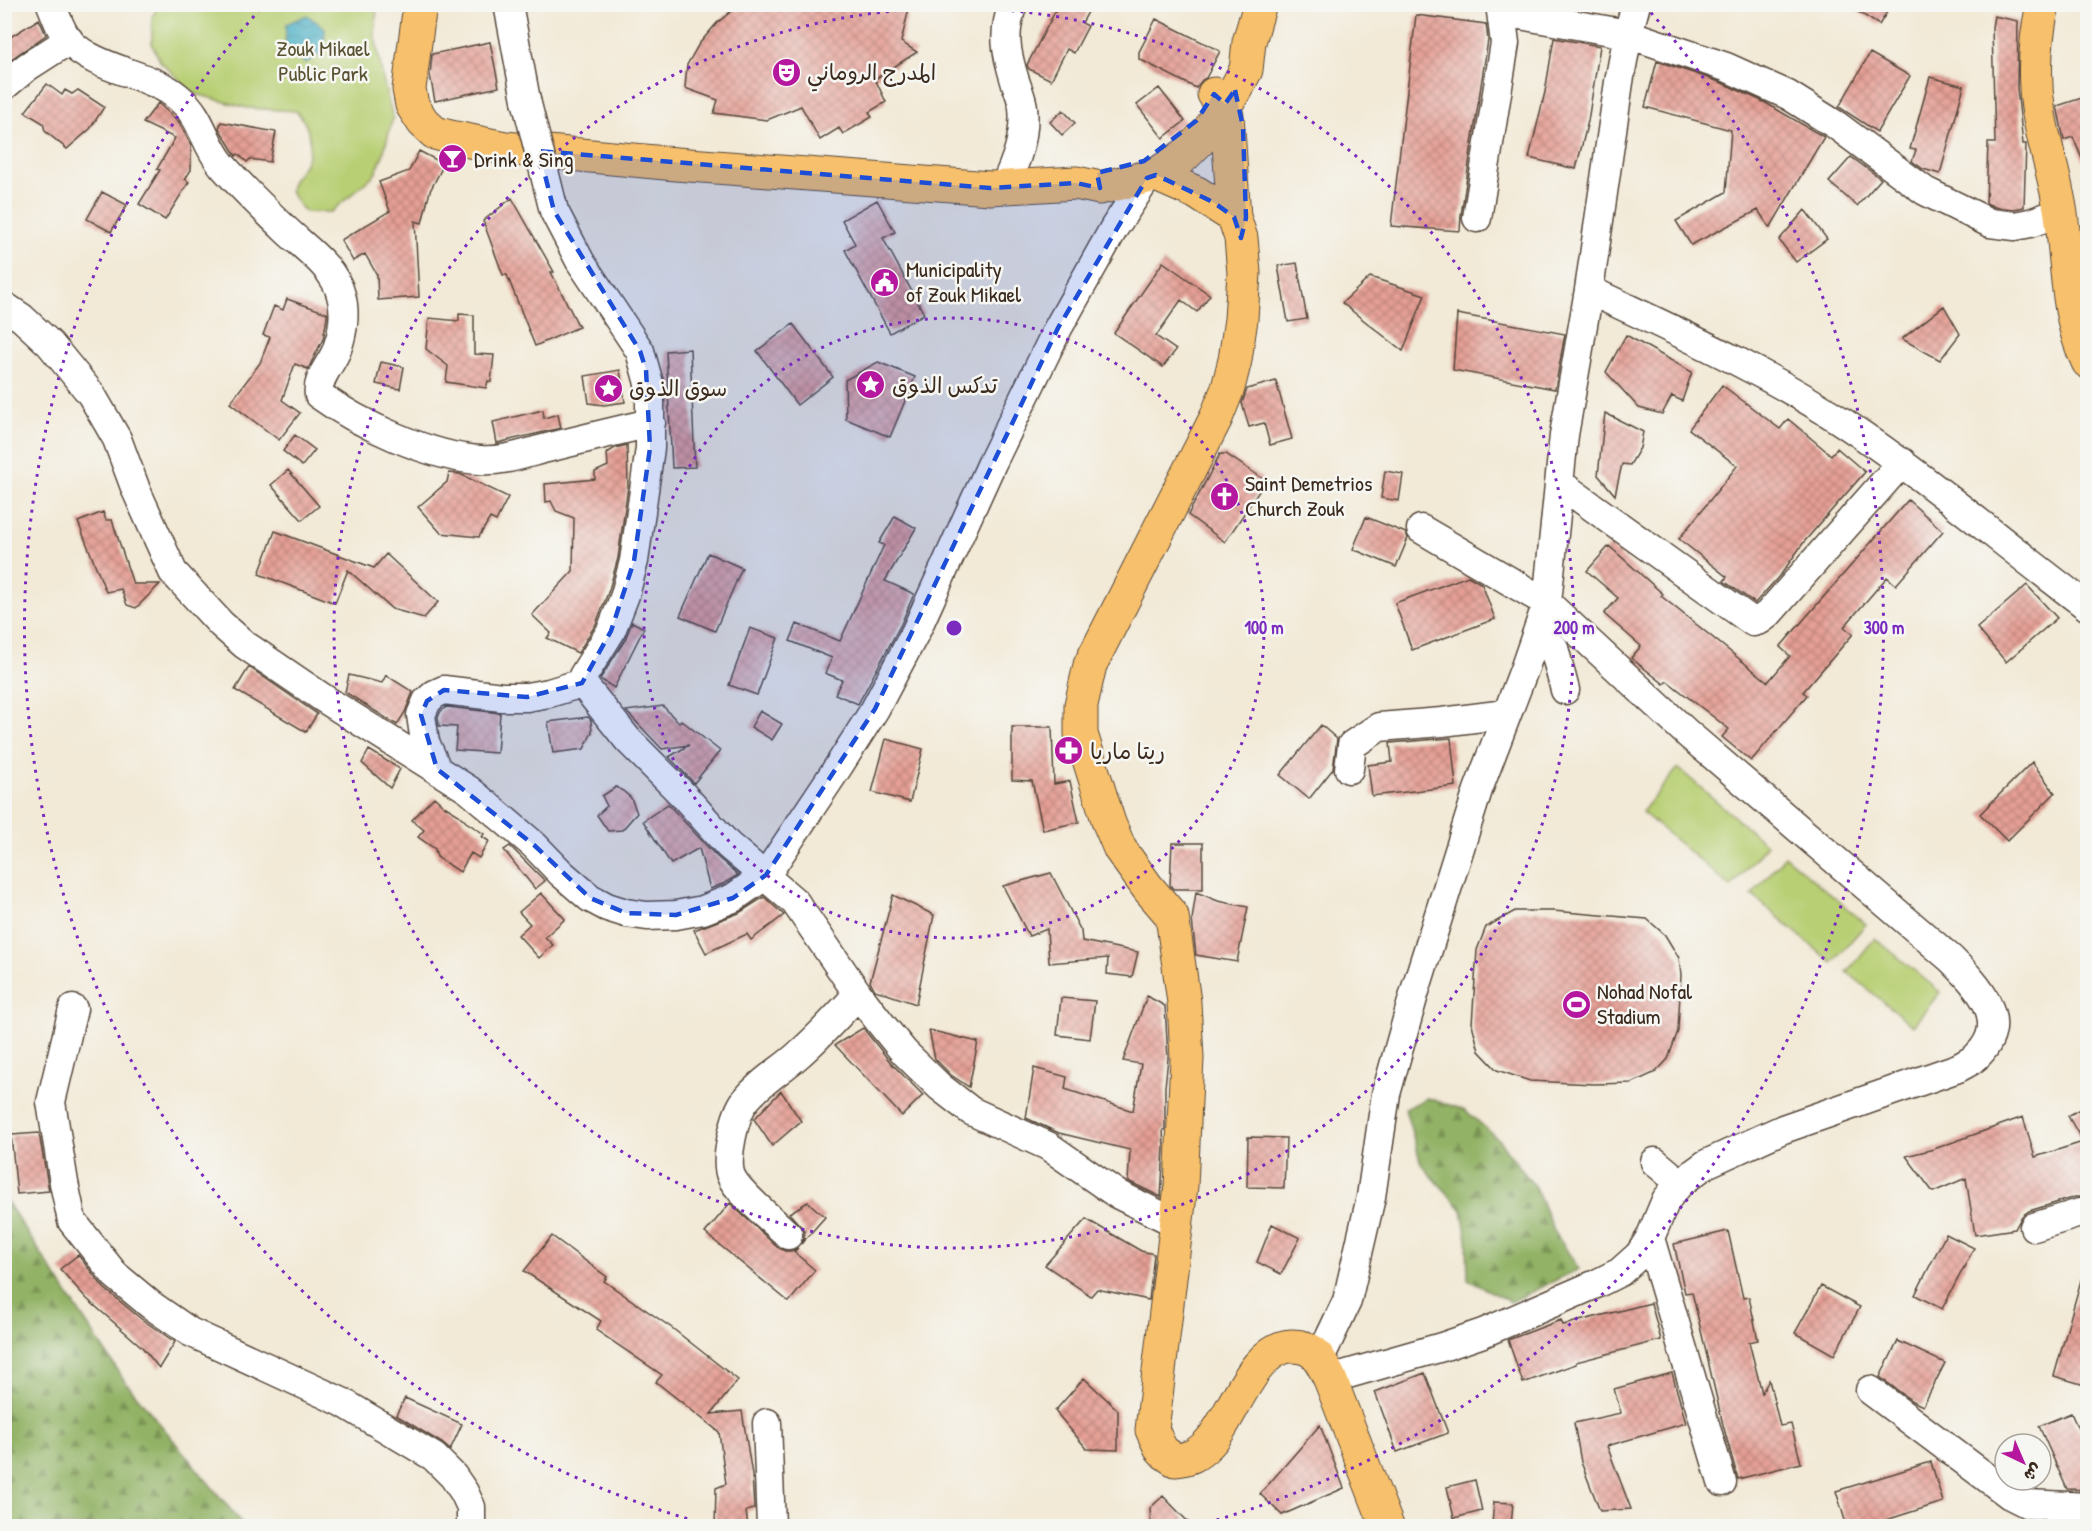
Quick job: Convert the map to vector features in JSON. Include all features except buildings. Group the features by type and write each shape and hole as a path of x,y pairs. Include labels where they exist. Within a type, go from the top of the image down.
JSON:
{"main road":[{"path":"420,4 409,89 412,105 423,122 435,133 504,148 676,164 1004,187 1151,177 1197,193 1237,227 1244,273 1241,319 1228,388 1216,418 1090,665 1081,705 1081,734 1109,823 1120,849 1172,916 1176,931 1184,1002 1187,1058 1178,1224 1163,1325 1152,1430 1162,1451 1175,1460 1190,1459 1209,1444 1251,1376 1266,1357 1287,1346 1305,1346 1325,1368 1387,1527"},
{"path":"1091,181 1144,161 1173,142 1196,122 1246,70 1249,42 1260,4"},
{"path":"2043,4 2036,54 2039,115 2061,212 2072,317 2079,345 2088,362"},
{"path":"1151,177 1184,156 1208,132 1224,91"},
{"path":"1224,91 1241,107 1243,127 1246,218 1237,227"}],"street":[{"path":"51,4 69,40 95,58 168,90 194,111 216,157 237,183 335,278 341,296 344,320 337,350 318,388 319,394 331,403 396,438 453,456 482,461 513,456 651,423"},
{"path":"508,4 526,100 554,211 575,251 640,351 650,387 650,448 634,561 611,631 583,676 582,683 628,740 684,796 728,845 795,902 858,994 904,1052 958,1102 984,1118 1048,1146 1117,1194 1178,1224"},
{"path":"1004,187 1017,161 1022,133 1023,106 1006,47 1006,23 1013,4"},
{"path":"1325,1368 1347,1301 1371,1197 1384,1109 1402,1034 1478,790 1547,603 1564,435 1589,290 1618,82 1636,4"},
{"path":"1477,218 1505,43 1501,8 1628,34 1726,67 1788,95 1836,125 1925,191 1990,223 2015,226 2061,212"},
{"path":"4,86 34,62 69,40"},
{"path":"4,306 22,318 50,344 92,394 117,439 136,490 173,572 200,603 245,645 323,698 469,790 534,845 590,898 617,910 647,916 676,915 703,910 733,898 766,875 875,709 916,631 992,463 1058,328 1114,228 1151,177"},
{"path":"1091,181 1114,228"},
{"path":"1589,290 1695,341 1791,391 1842,421 1902,462 2088,607"},
{"path":"1559,483 1753,622 1768,614 1902,462"},
{"path":"1325,1368 1483,1333 1620,1272 1639,1256 1650,1238 1665,1200 1680,1183 1706,1164 1783,1129 1958,1068 1977,1057 1989,1041 1992,1023 1987,1000 1973,981 1951,959 1688,734 1547,603 1421,529"},
{"path":"1536,637 1554,648 1565,690"},
{"path":"437,770 425,742 421,715 427,701 435,694 444,690 502,697 527,697 582,683"},
{"path":"1349,769 1352,746 1379,727 1506,714"},
{"path":"788,1235 741,1189 731,1176 728,1162 736,1120 743,1103 756,1089 820,1036 858,994"},
{"path":"73,1009 51,1102 72,1221 115,1275 151,1305 190,1332 342,1402 434,1457 453,1476 464,1492 471,1507 471,1527"},
{"path":"1384,1109 1395,1122 1397,1155"},
{"path":"1655,1162 1680,1183"},
{"path":"2034,1227 2080,1213 2088,1213"},
{"path":"1650,1238 1722,1482"},
{"path":"1870,1390 2010,1495 2028,1504 2088,1507"},
{"path":"767,1423 771,1527"}],"highlighted area":[{"path":"1235,90 1243,127 1246,218 1241,238 1234,217 1213,202 1156,175 1147,178 1058,328 875,709 766,875 733,898 676,915 626,913 590,898 534,845 437,769 421,715 427,701 444,690 527,697 582,683 611,631 634,561 650,448 646,370 640,351 554,211 539,151 990,188 1076,183 1100,188 1097,173 1144,161 1196,121 1214,94 1225,104"}],"green space":[{"name":"Zouk Mikael Public Park","path":"159,5 377,5 375,35 393,118 375,174 331,212 306,212 290,191 309,152 308,130 301,117 296,111 247,108 193,93 160,61 152,44 152,17"},
{"path":"1678,768 1767,845 1731,887 1642,812"},
{"path":"1785,856 1866,924 1832,963 1752,895"},
{"path":"1875,938 1940,992 1913,1026 1847,972"},
{"path":"1427,1098 1465,1110 1497,1138 1535,1187 1554,1231 1579,1269 1511,1302 1468,1280 1467,1239 1462,1210 1421,1164 1405,1109"},
{"path":"4,1197 123,1379 244,1526 5,1526"}],"water":[{"path":"307,15 325,28 324,51 306,63 285,51 286,24"}],"place":[{"name":"المدرج الروماني","path":"786,72"},
{"name":"Drink & Sing","path":"453,159"},
{"name":"Municipality of Zouk Mikael","path":"885,282"},
{"name":"تدكس الذوق","path":"871,385"},
{"name":"سوق الذوق","path":"608,388"},
{"name":"Saint Demetrios Church Zouk","path":"1224,496"},
{"name":"ريتا ماريا","path":"1069,751"},
{"name":"Nohad Nofal Stadium","path":"1576,1004"}]}
